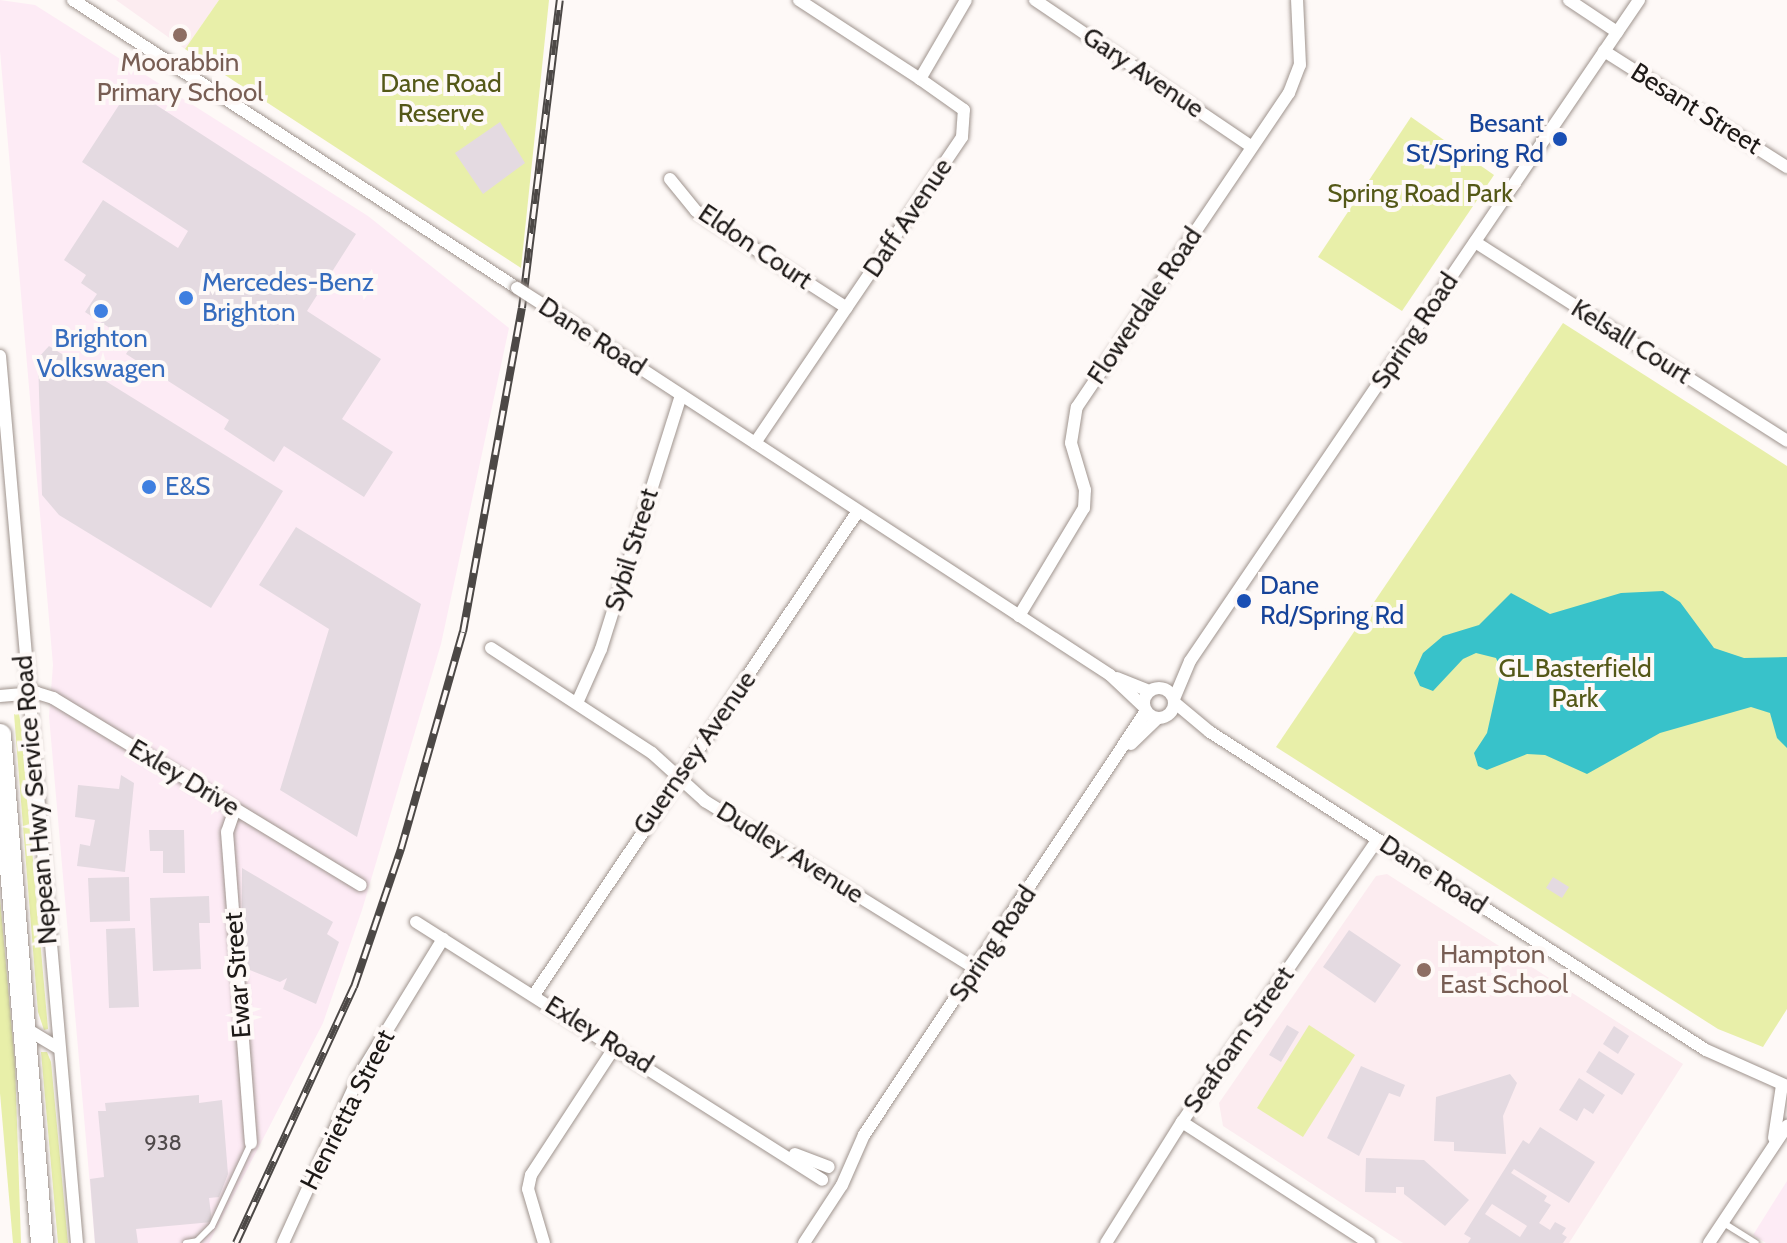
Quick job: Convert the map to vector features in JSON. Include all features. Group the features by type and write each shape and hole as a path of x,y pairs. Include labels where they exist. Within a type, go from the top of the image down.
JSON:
{"highway":[{"path":"0,735 42,1243"}],"street":[{"name":"Dane Road","path":"73,0 1110,675 1145,709 1210,732"},
{"path":"799,0 920,79 933,49 966,0"},
{"name":"Gary Avenue","path":"1035,0 1251,146"},
{"name":"Flowerdale Road","path":"1019,616 1084,508 1085,490 1071,443 1077,407 1298,73 1297,0"},
{"path":"1569,0 1617,32"},
{"name":"Spring Road","path":"1123,752 1162,717 1174,700 1190,661 1639,0"},
{"name":"Besant Street","path":"1604,51 1787,167"},
{"name":"Daff Avenue","path":"755,443 966,127 959,105 920,79"},
{"name":"Eldon Court","path":"670,179 696,211 847,308"},
{"name":"Kelsall Court","path":"1475,242 1787,441"},
{"name":"Nepean Hwy Service Road","path":"0,356 57,1047 77,1243"},
{"name":"Sybil Street","path":"577,703 606,636 681,395"},
{"name":"Guernsey Avenue","path":"534,995 858,511"},
{"name":"Dudley Avenue","path":"491,648 652,753 705,801 976,969"},
{"name":"Spring Road","path":"835,1170 864,1135 1123,752 1155,690 1190,661"},
{"name":"Dane Road","path":"1110,675 1155,690 1174,700 1210,732 1706,1050 1785,1085"},
{"name":"Exley Drive","path":"0,696 27,693 53,698 361,885"},
{"name":"Ewar Street","path":"235,809 227,832 251,1143"},
{"name":"Seafoam Street","path":"1106,1243 1182,1122 1377,840"},
{"name":"Exley Road","path":"416,922 781,1149 827,1184"},
{"name":"Henrietta Street","path":"283,1243 359,1076 443,939"},
{"path":"25,1028 57,1047"},
{"path":"544,1243 528,1189 531,1175 616,1045"},
{"path":"1773,1141 1785,1085"},
{"path":"1182,1122 1369,1243"},
{"path":"1709,1243 1773,1141 1787,1126"},
{"name":"Exley Road","path":"781,1149 835,1170"},
{"path":"804,1243 835,1170"},
{"path":"827,1184 835,1170"}],"lane":[{"path":"186,1243 197,1241 212,1226 251,1143"},
{"path":"1722,1222 1756,1243"}],"shaded area":[{"path":"0,0 35,5 368,216 509,328 441,644 362,910 323,1023 209,1243 95,1243 49,716 53,665 0,51"},
{"name":"Moorabbin Primary School","path":"116,0 219,0 185,49"},
{"name":"Hampton East School","path":"1387,874 1683,1064 1569,1243 1403,1243 1223,1126 1219,1103 1376,876"},
{"path":"1787,1181 1787,1243 1766,1243 1753,1235"}],"green space":[{"name":"Dane Road Reserve","path":"219,0 549,0 521,268 185,49"},
{"name":"Spring Road Park","path":"1411,117 1494,175 1402,311 1318,257"},
{"name":"GL Basterfield Park","path":"1563,323 1787,466 1787,1009 1763,1047 1718,1029 1276,747"},
{"path":"14,714 19,714 21,726 48,1029 44,1030 38,1012"},
{"path":"0,898 15,1064 21,1243 13,1243 0,1093"},
{"path":"1309,1025 1355,1055 1303,1137 1257,1108"},
{"path":"41,1052 47,1052 51,1062 68,1243 58,1243"}],"water":[{"path":"1663,591 1680,602 1714,648 1744,658 1787,657 1787,748 1777,738 1770,713 1751,707 1660,733 1587,774 1545,755 1527,754 1487,770 1478,766 1474,753 1487,733 1501,670 1496,658 1476,653 1463,659 1433,691 1420,686 1414,673 1423,653 1443,636 1479,625 1511,593 1550,614 1621,593"}],"building":[{"path":"130,88 356,234 307,311 381,359 342,419 393,452 364,497 284,446 274,462 224,429 229,420 126,354 133,343 85,312 97,294 81,283 86,275 64,260 103,200 178,248 188,231 82,162"},
{"path":"500,122 525,163 483,194 455,153"},
{"path":"49,346 283,491 211,608 59,515 42,495 38,358"},
{"path":"296,527 421,604 357,837 280,790 329,629 259,585"},
{"path":"121,775 134,783 125,872 77,866 80,844 90,846 95,820 75,817 78,785 119,789"},
{"path":"149,830 184,830 185,873 163,873 163,851 150,851"},
{"path":"242,868 333,922 327,934 339,942 316,1004 283,989 287,978 280,982 242,967"},
{"path":"129,877 130,921 90,922 88,878"},
{"path":"1553,877 1569,887 1562,898 1546,888"},
{"path":"209,896 210,923 199,923 201,969 153,971 150,898"},
{"path":"135,928 139,1007 109,1008 106,929"},
{"path":"1349,930 1401,965 1375,1003 1323,967"},
{"path":"1287,1025 1299,1032 1281,1062 1269,1055"},
{"path":"1614,1026 1629,1036 1618,1054 1603,1044"},
{"path":"1599,1051 1635,1074 1622,1095 1586,1072"},
{"path":"1361,1066 1405,1085 1400,1097 1389,1093 1359,1156 1327,1138"},
{"path":"1510,1074 1517,1083 1503,1116 1506,1154 1454,1151 1454,1142 1434,1141 1436,1097"},
{"path":"1579,1078 1605,1095 1593,1114 1584,1108 1577,1121 1559,1110"},
{"path":"199,1095 199,1103 222,1100 228,1174 219,1197 209,1198 212,1222 136,1229 138,1243 95,1243 90,1179 104,1177 98,1111 106,1111 105,1103"},
{"path":"1540,1127 1595,1162 1569,1203 1514,1169 1511,1173 1547,1196 1544,1201 1551,1205 1539,1223 1550,1230 1555,1222 1566,1228 1562,1234 1567,1237 1563,1243 1468,1243 1471,1238 1464,1234 1523,1140 1529,1144","holes":["1492,1204 1527,1226 1520,1237 1485,1214"]},
{"path":"1366,1158 1424,1160 1469,1200 1445,1226 1404,1194 1404,1187 1396,1187 1396,1193 1365,1192"}],"railway":[{"path":"236,1243 354,987 401,849 463,632 522,308 560,0"}],"place":[{"name":"Moorabbin Primary School","path":"180,35"},
{"name":"Besant St/Spring Rd","path":"1560,139"},
{"name":"Mercedes-Benz Brighton","path":"186,298"},
{"name":"Brighton Volkswagen","path":"101,311"},
{"name":"E&S","path":"149,487"},
{"name":"Dane Rd/Spring Rd","path":"1244,601"},
{"name":"Hampton East School","path":"1424,970"}]}
